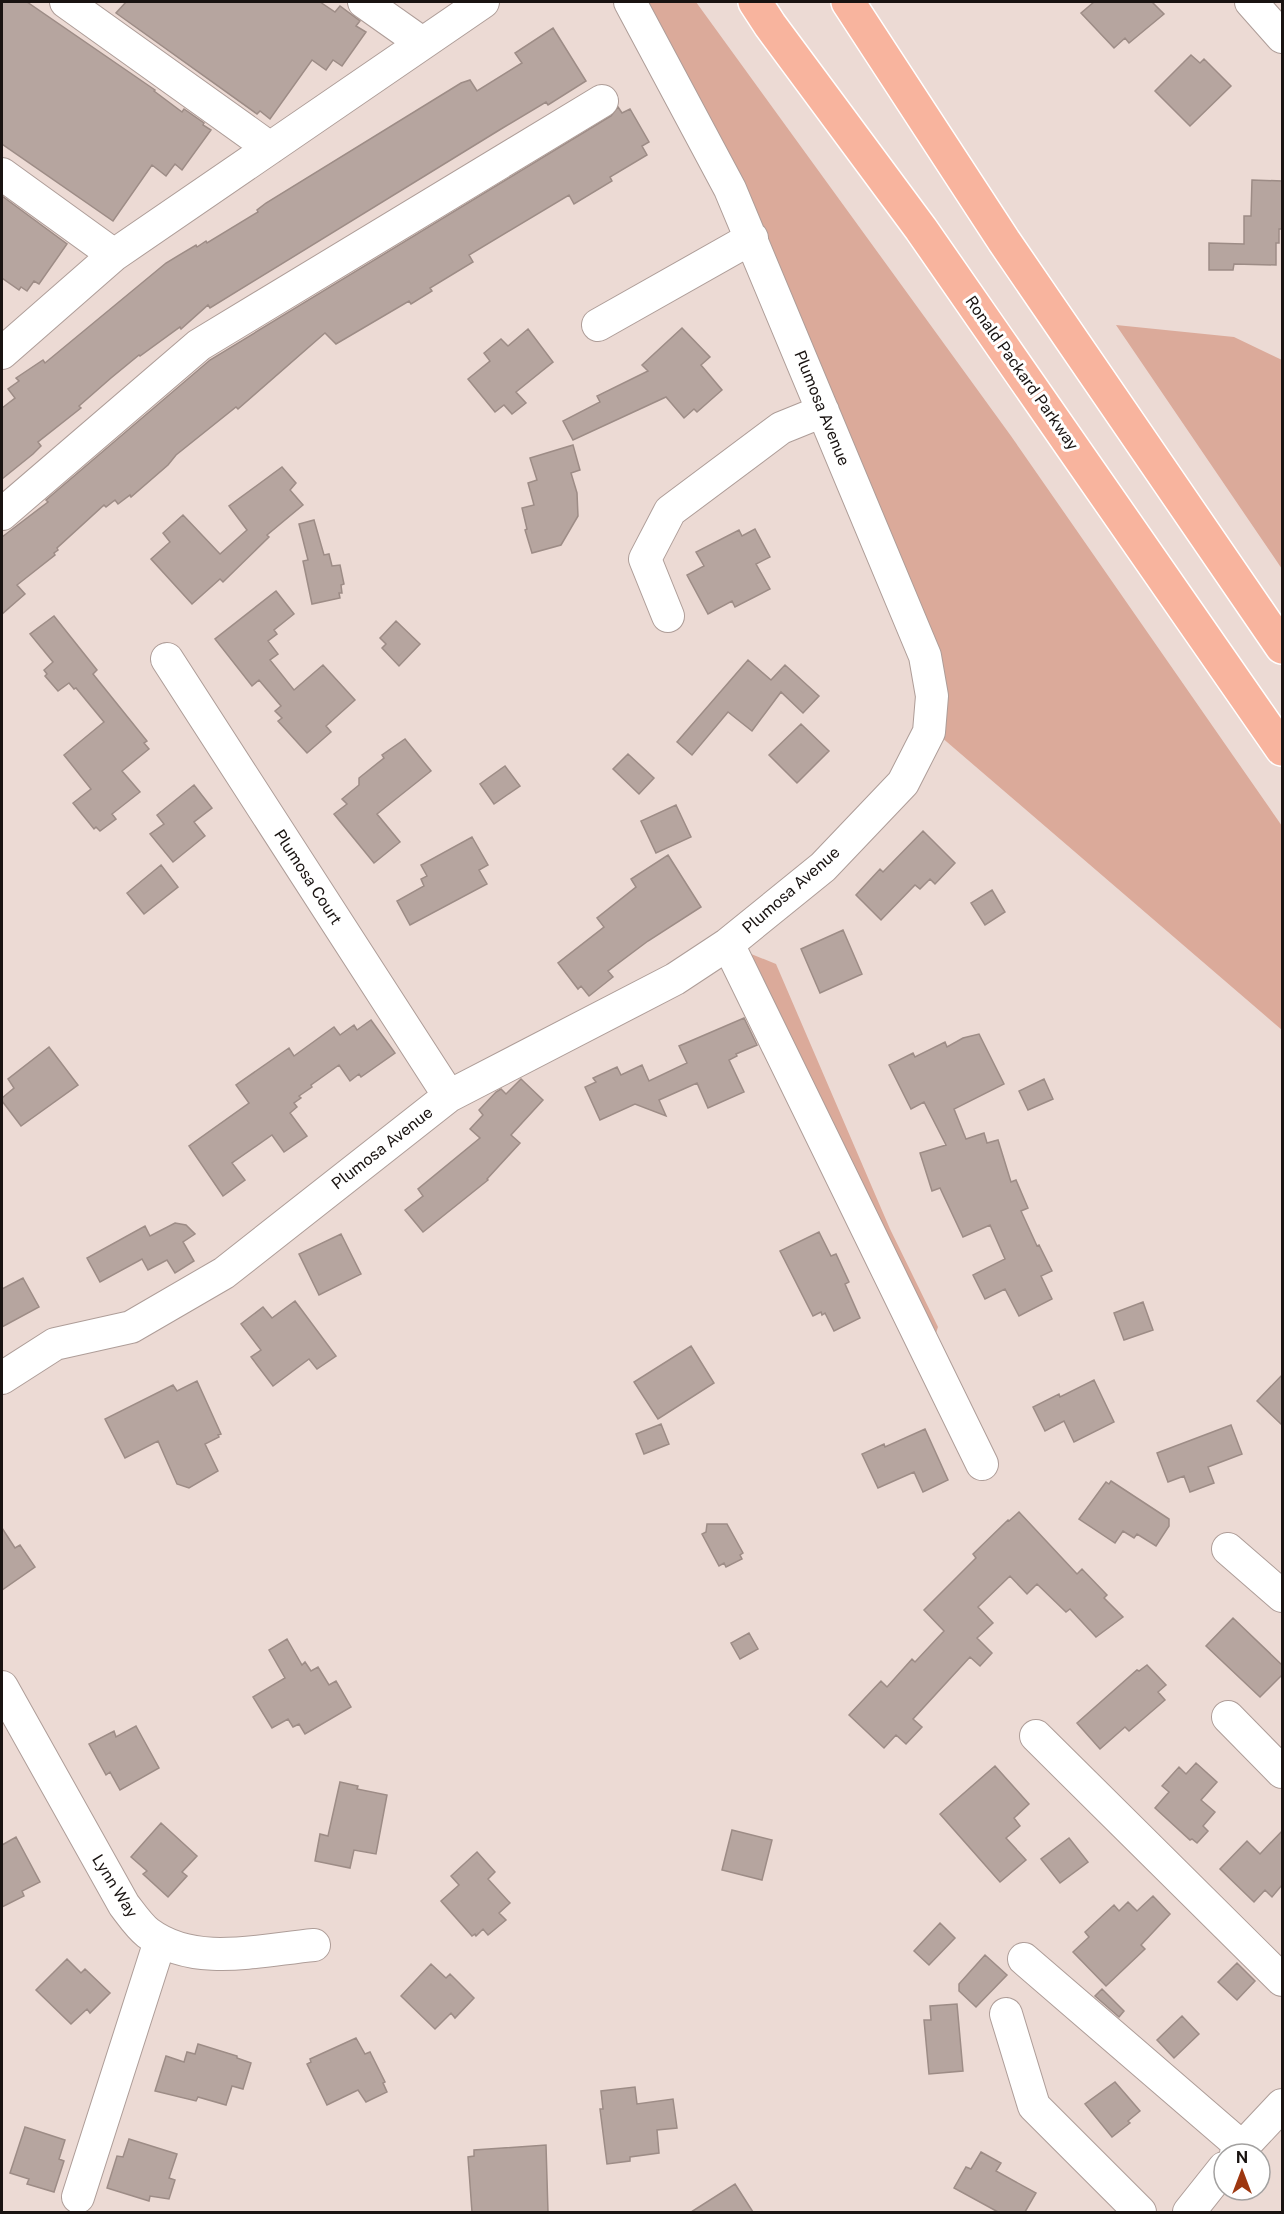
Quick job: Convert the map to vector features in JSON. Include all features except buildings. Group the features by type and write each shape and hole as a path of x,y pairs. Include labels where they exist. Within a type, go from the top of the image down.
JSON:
{"highway":[{"path":"848,2 1004,241 1282,647"},
{"name":"Ronald Packard Parkway","path":"758,9 921,229 1282,749"}],"street":[{"path":"66,2 270,148"},
{"path":"364,2 422,43"},
{"path":"2,353 114,255 483,2"},
{"name":"Plumosa Avenue","path":"2,1378 55,1344 131,1327 224,1273 449,1096 675,979 728,944 823,867 903,783 929,732 932,696 925,656 726,180 630,2"},
{"path":"1251,2 1282,38"},
{"path":"2,514 199,345 602,101"},
{"path":"2,174 114,255"},
{"path":"598,325 752,238"},
{"path":"668,616 645,558 670,511 781,429 823,411"},
{"name":"Plumosa Court","path":"167,659 449,1096"},
{"path":"728,944 982,1464"},
{"path":"1228,1549 1282,1596"},
{"name":"Lynn Way","path":"2,1687 124,1905 146,1932 172,1948 209,1955 314,1945"},
{"path":"1228,1718 1282,1772"},
{"path":"1036,1736 1282,1980"},
{"path":"78,2197 160,1941"},
{"path":"1024,1959 1219,2142"},
{"path":"1006,2014 1034,2106 1140,2212"},
{"path":"1247,2142 1282,2105"},
{"path":"1189,2212 1212,2183"}],"shaded area":[{"path":"643,2 696,2 1011,436 1282,826 1282,1030 940,736 943,698"},
{"path":"1116,325 1234,337 1282,360 1282,569"},
{"path":"734,947 776,964 890,1229 938,1327 931,1348"}]}
